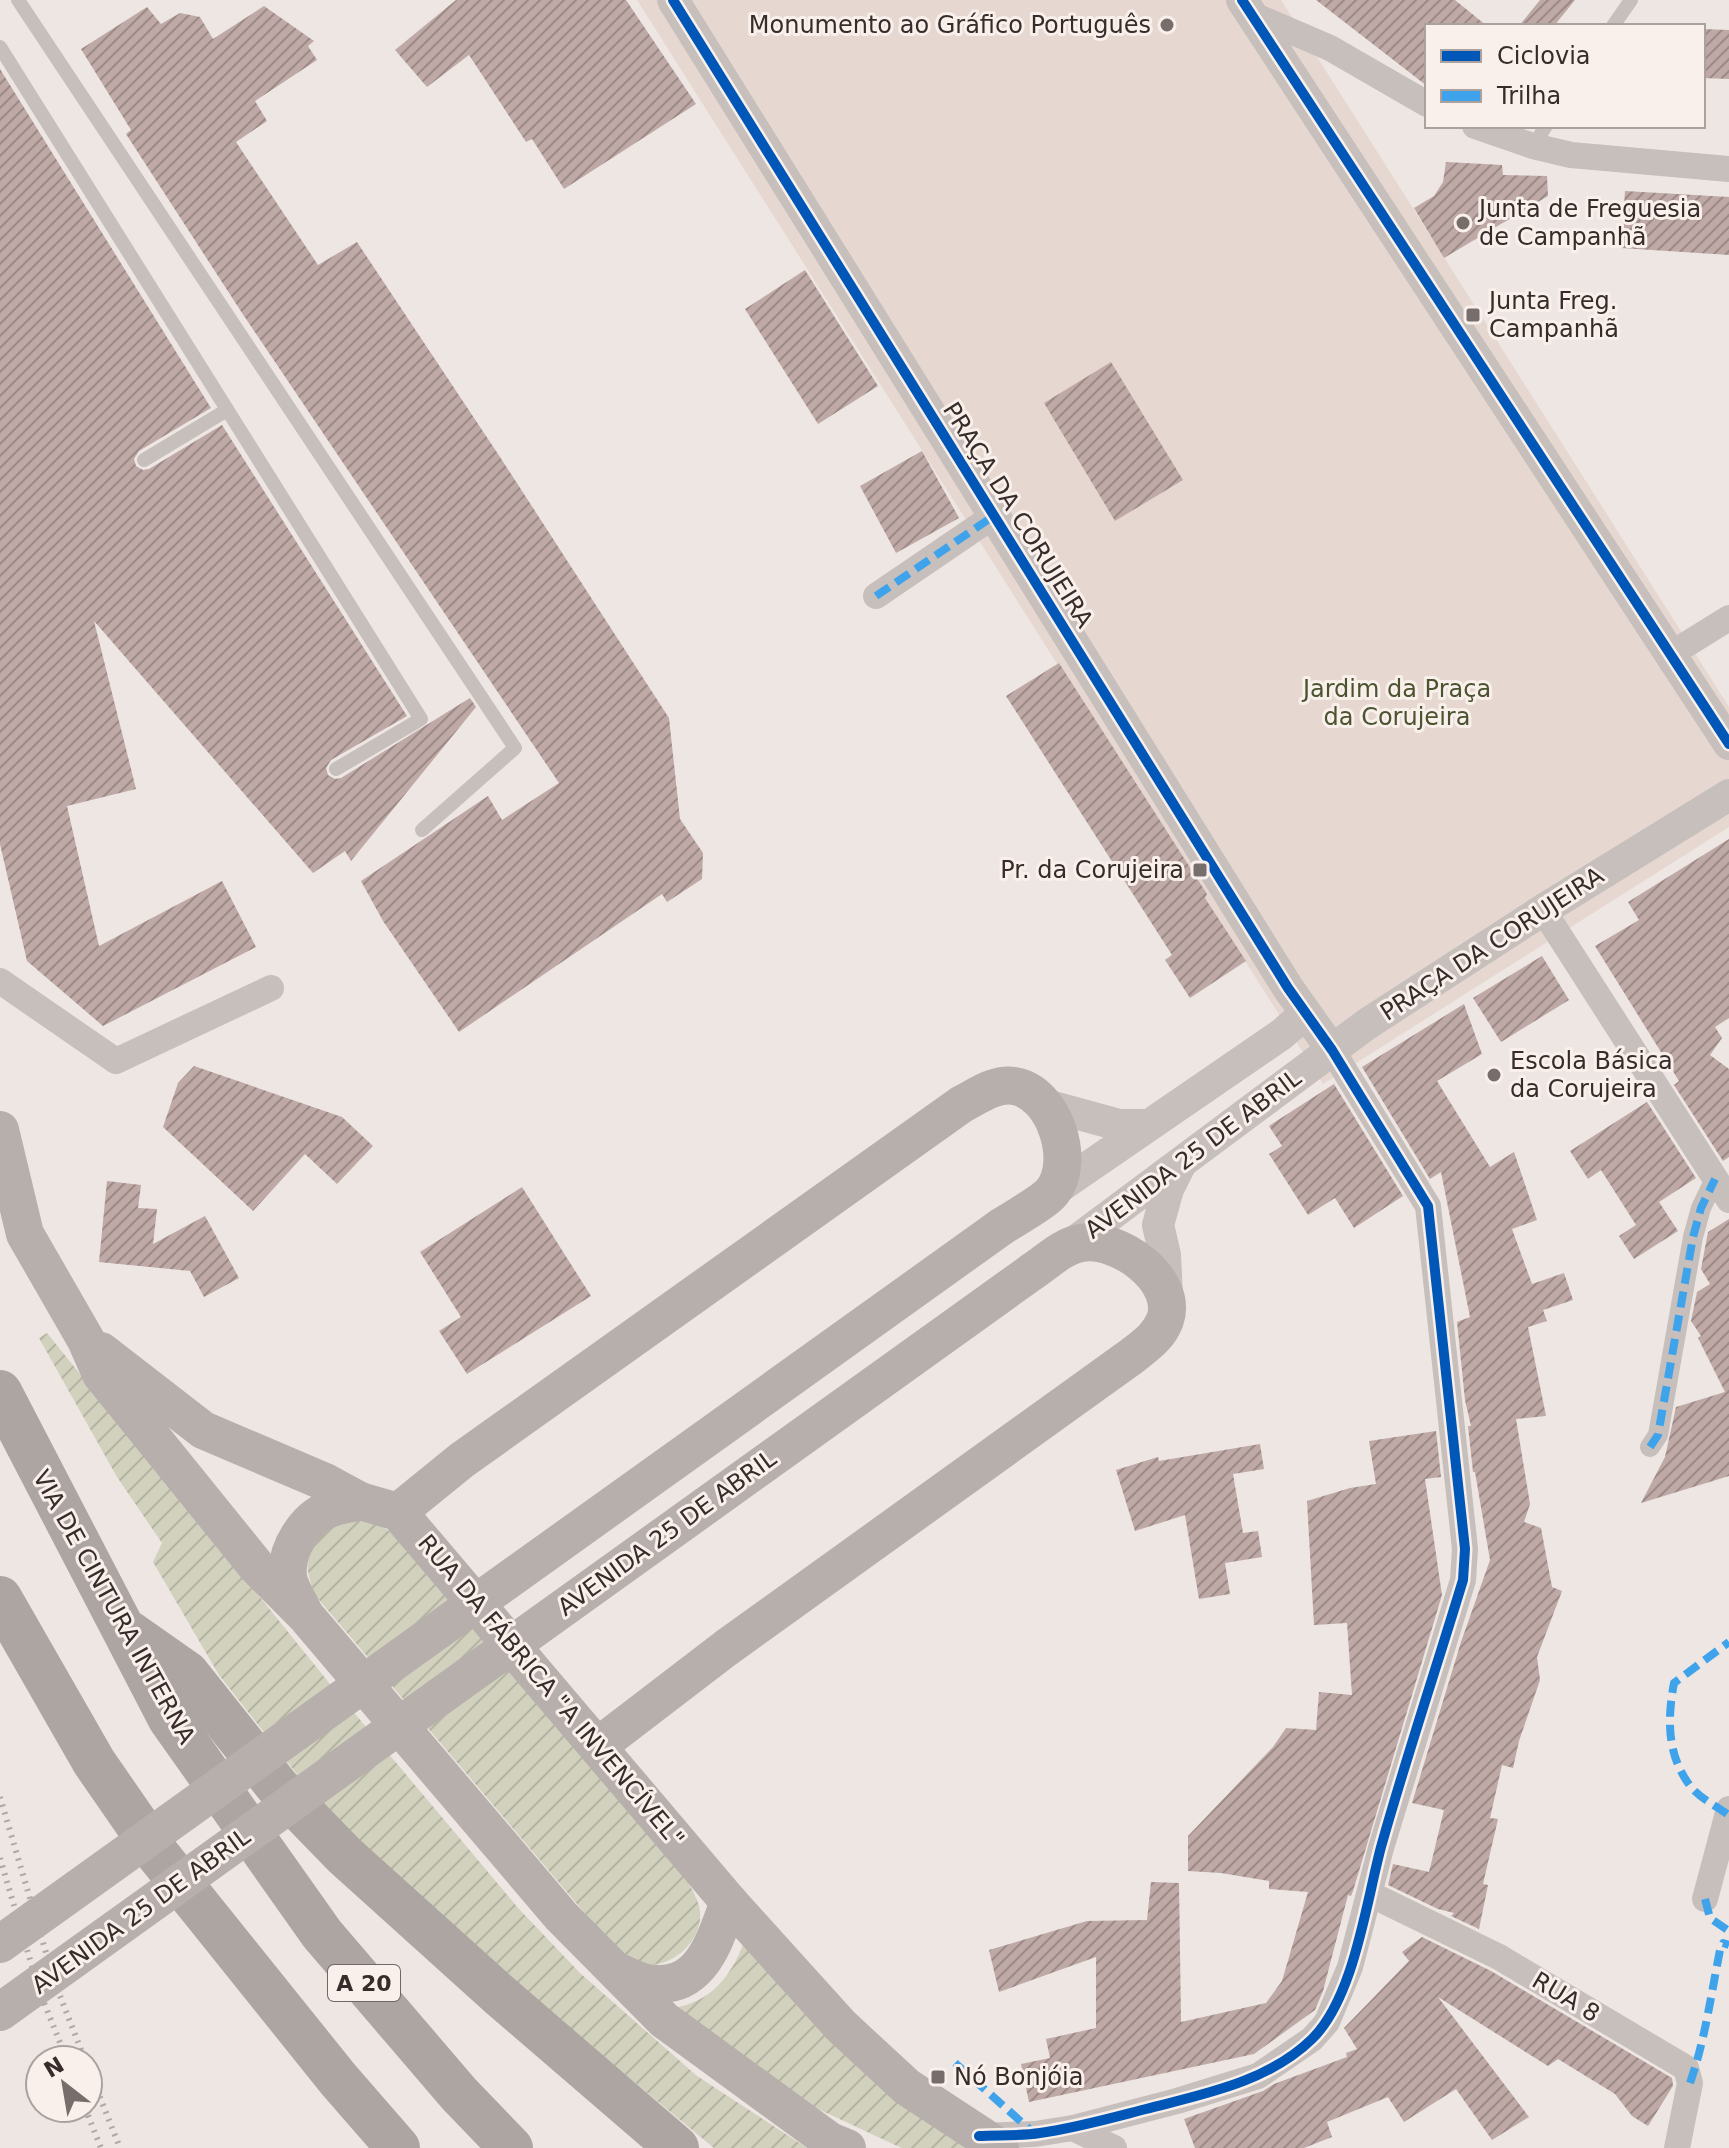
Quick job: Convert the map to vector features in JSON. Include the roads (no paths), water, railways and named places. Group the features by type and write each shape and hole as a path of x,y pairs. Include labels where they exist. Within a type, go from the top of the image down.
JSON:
{"highway":[{"name":"VIA DE CINTURA INTERNA","path":"0,1392 170,1719 322,1934 459,2094 511,2148"},
{"path":"0,1598 94,1762 159,1856 338,2079 398,2148"},
{"path":"125,1630 187,1673 277,1786 344,1855 497,1993 677,2148"}],"main road":[{"path":"398,1512 462,1460 962,1104 1002,1086 1025,1089 1042,1104 1054,1122 1062,1146 1062,1168 1052,1192"},
{"name":"RUA DA FÁBRICA \"A INVENCÍVEL\"","path":"0,1130 25,1234 86,1340 101,1374 257,1567 305,1615 561,1916 613,1970 664,2020 830,2141 847,2148"},
{"name":"AVENIDA 25 DE ABRIL","path":"0,1944 1052,1192"},
{"path":"598,1746 726,1648 1132,1356 1160,1332 1168,1310 1167,1297 1148,1268 1130,1255 1099,1243 1084,1242 1069,1246"},
{"name":"AVENIDA 25 DE ABRIL","path":"0,2012 1069,1246"},
{"name":"RUA DA FÁBRICA \"A INVENCÍVEL\"","path":"86,1340 203,1430 325,1482 360,1501 398,1512 729,1902 841,2026 907,2087 990,2142"},
{"name":"RUA DA FÁBRICA \"A INVENCÍVEL\"","path":"305,1615 288,1579 288,1563 294,1545 316,1516 360,1501"},
{"name":"RUA DA FÁBRICA \"A INVENCÍVEL\"","path":"613,1970 646,1983 671,1983 688,1975 703,1964 729,1902"}],"street":[{"name":"PRAÇA DA CORUJEIRA","path":"673,0 1305,1014 1332,1050 1543,910 1729,795"},
{"path":"1246,7 1330,48 1425,103"},
{"path":"1246,7 1729,744"},
{"path":"1488,128 1539,136 1571,155 1729,169"},
{"path":"876,596 995,515"},
{"path":"1671,654 1729,618"},
{"path":"1543,910 1722,1190 1701,1208 1693,1237 1658,1435 1650,1447"},
{"path":"0,981 116,1061 271,988"},
{"name":"AVENIDA 25 DE ABRIL","path":"1052,1192 1282,1034 1305,1014"},
{"path":"990,2142 1073,2128 1258,2076 1295,2053 1327,2022 1350,1967 1381,1848 1463,1580 1465,1549 1428,1206 1332,1050"},
{"name":"AVENIDA 25 DE ABRIL","path":"1069,1246 1332,1050"},
{"path":"1042,1104 1119,1125 1148,1125"},
{"path":"1167,1297 1165,1255 1158,1225 1168,1189 1181,1162"},
{"path":"1705,1899 1729,1809"},
{"name":"RUA 8","path":"1370,1894 1499,1957 1686,2068 1690,2083 1677,2148"},
{"path":"1073,2128 1114,2148"}],"lane":[{"path":"18,0 515,748 422,830"},
{"path":"1614,24 1631,0"},
{"path":"0,47 421,719 336,769"},
{"path":"144,460 227,410"}],"railway":[{"path":"0,1797 55,1983 79,2044"},
{"path":"0,1858 39,1990 61,2044"},
{"path":"104,2108 120,2148"},
{"path":"91,2124 101,2148"}],"place":[{"name":"Monumento ao Gráfico Português","path":"1167,25"},
{"name":"Junta de Freguesia de Campanhã","path":"1463,223"},
{"name":"Junta Freg. Campanhã","path":"1473,315"},
{"name":"Pr. da Corujeira","path":"1200,870"},
{"name":"Escola Básica da Corujeira","path":"1494,1075"},
{"name":"Nó Bonjóia","path":"938,2077"}],"park label":[{"name":"Jardim da Praça da Corujeira","path":"1397,703"}]}
